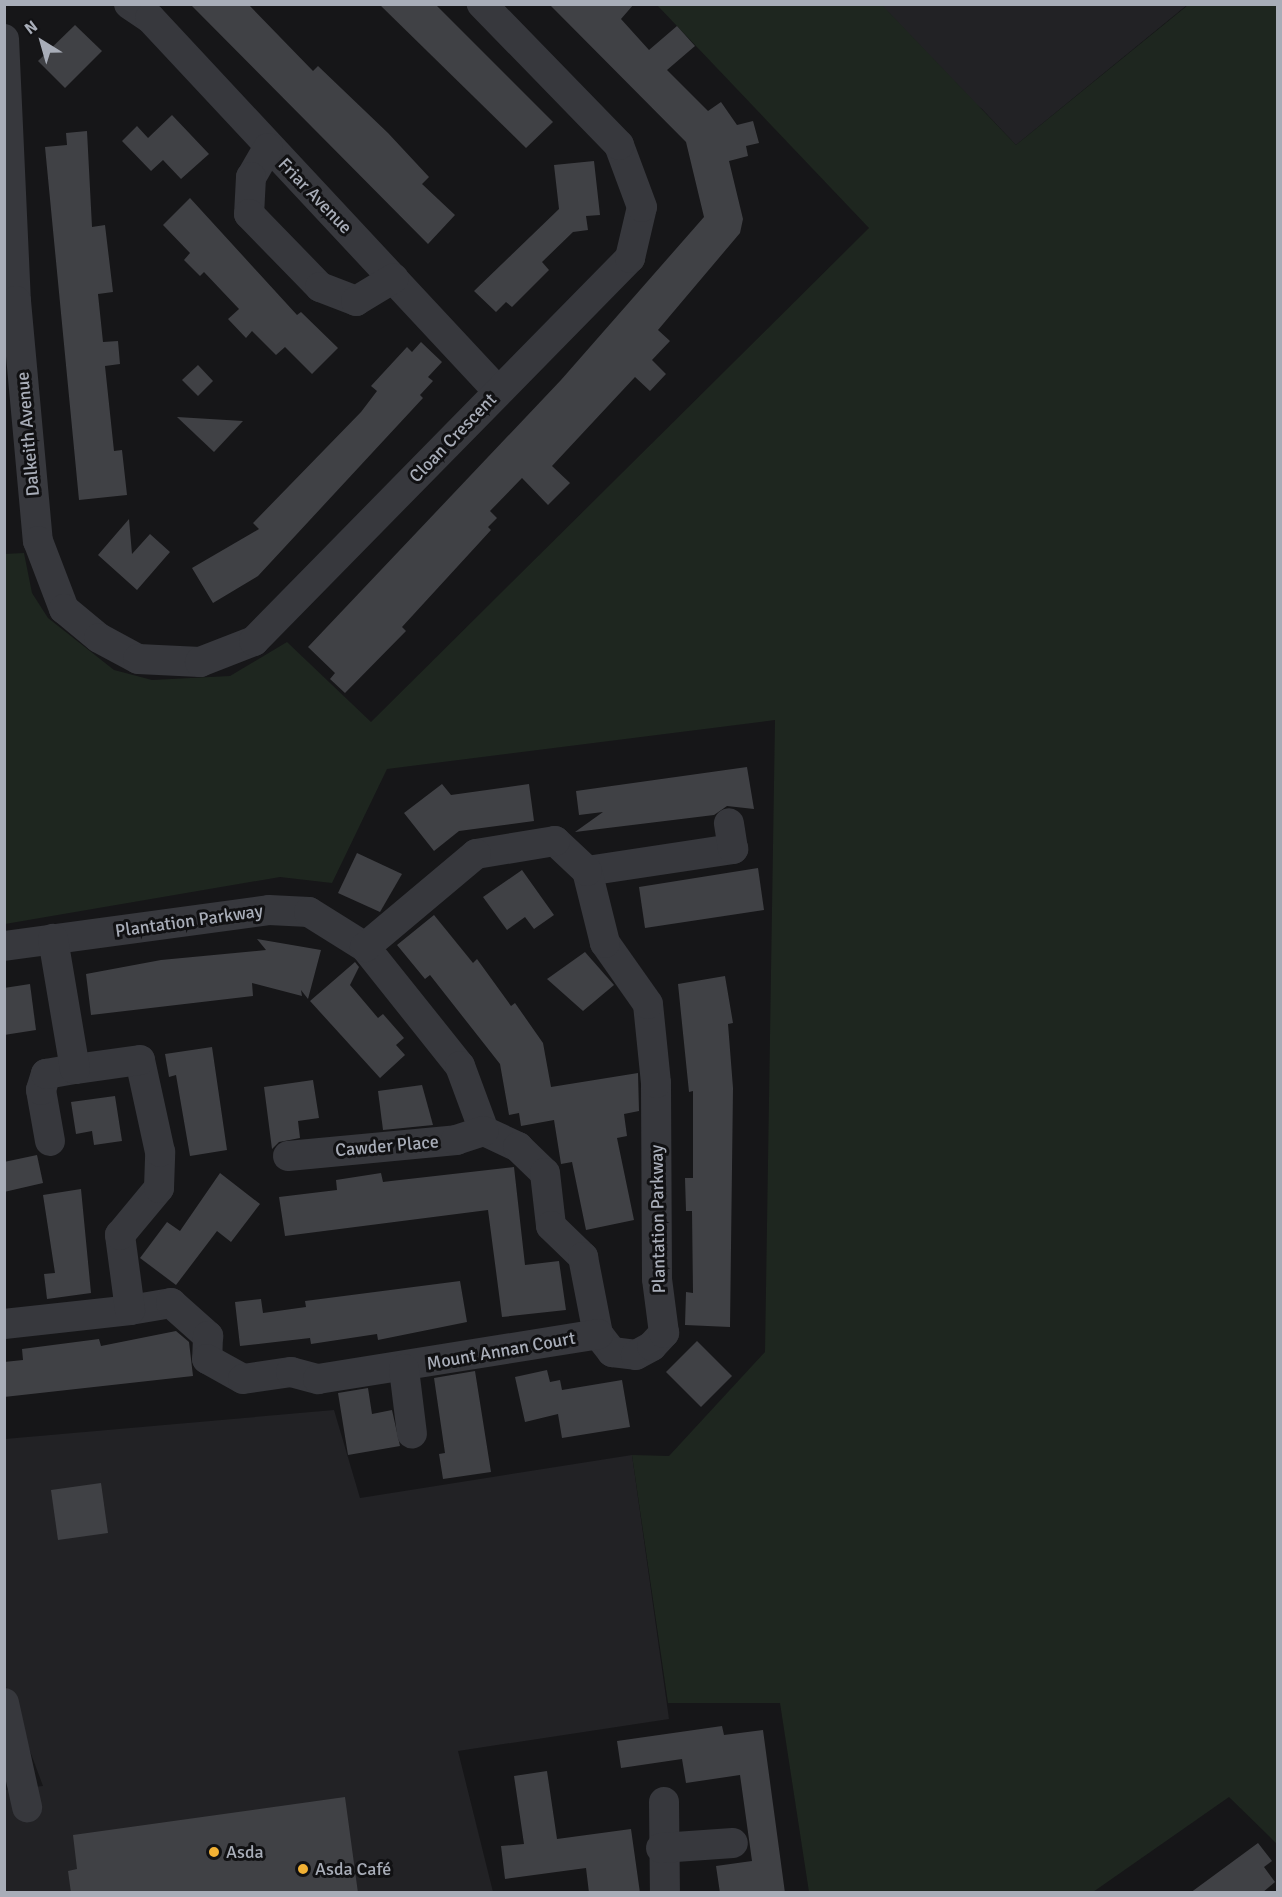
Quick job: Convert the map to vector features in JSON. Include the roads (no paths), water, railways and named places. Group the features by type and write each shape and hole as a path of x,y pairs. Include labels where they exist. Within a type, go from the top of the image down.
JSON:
{"street":[{"name":"Friar Avenue","path":"129,4 150,18 268,148 394,278 498,391"},
{"name":"Cloan Crescent","path":"38,541 64,609 99,638 138,659 200,662 229,653 254,641 630,258 642,207 619,145 482,4"},
{"name":"Dalkeith Avenue","path":"4,39 10,301 38,541"},
{"path":"268,148 251,177 249,214 320,287 356,301 394,278"},
{"path":"365,947 476,854 555,841 587,871 733,849 729,823"},
{"name":"Plantation Parkway","path":"587,871 605,943 648,1004 656,1083 657,1279 664,1333 636,1355 612,1352 598,1334"},
{"name":"Plantation Parkway","path":"4,946 269,910 309,912 365,947 460,1066 484,1131"},
{"path":"53,939 75,1069"},
{"path":"4,1324 130,1310 120,1235 159,1188 160,1152 140,1060 46,1074 41,1090 50,1141"},
{"path":"484,1131 518,1147 545,1173 550,1226 583,1257 598,1334"},
{"name":"Cawder Place","path":"288,1156 456,1140 484,1131"},
{"name":"Mount Annan Court","path":"130,1310 171,1303 208,1336 207,1359 243,1379 291,1372 318,1379 404,1368 598,1334"},
{"name":"Mount Annan Court","path":"404,1368 412,1434"},
{"path":"4,1703 27,1807"},
{"path":"664,1802 661,1848 665,1893"},
{"path":"661,1848 733,1843"}],"place":[{"name":"Asda","path":"214,1852"},
{"name":"Asda Café","path":"303,1869"}]}
